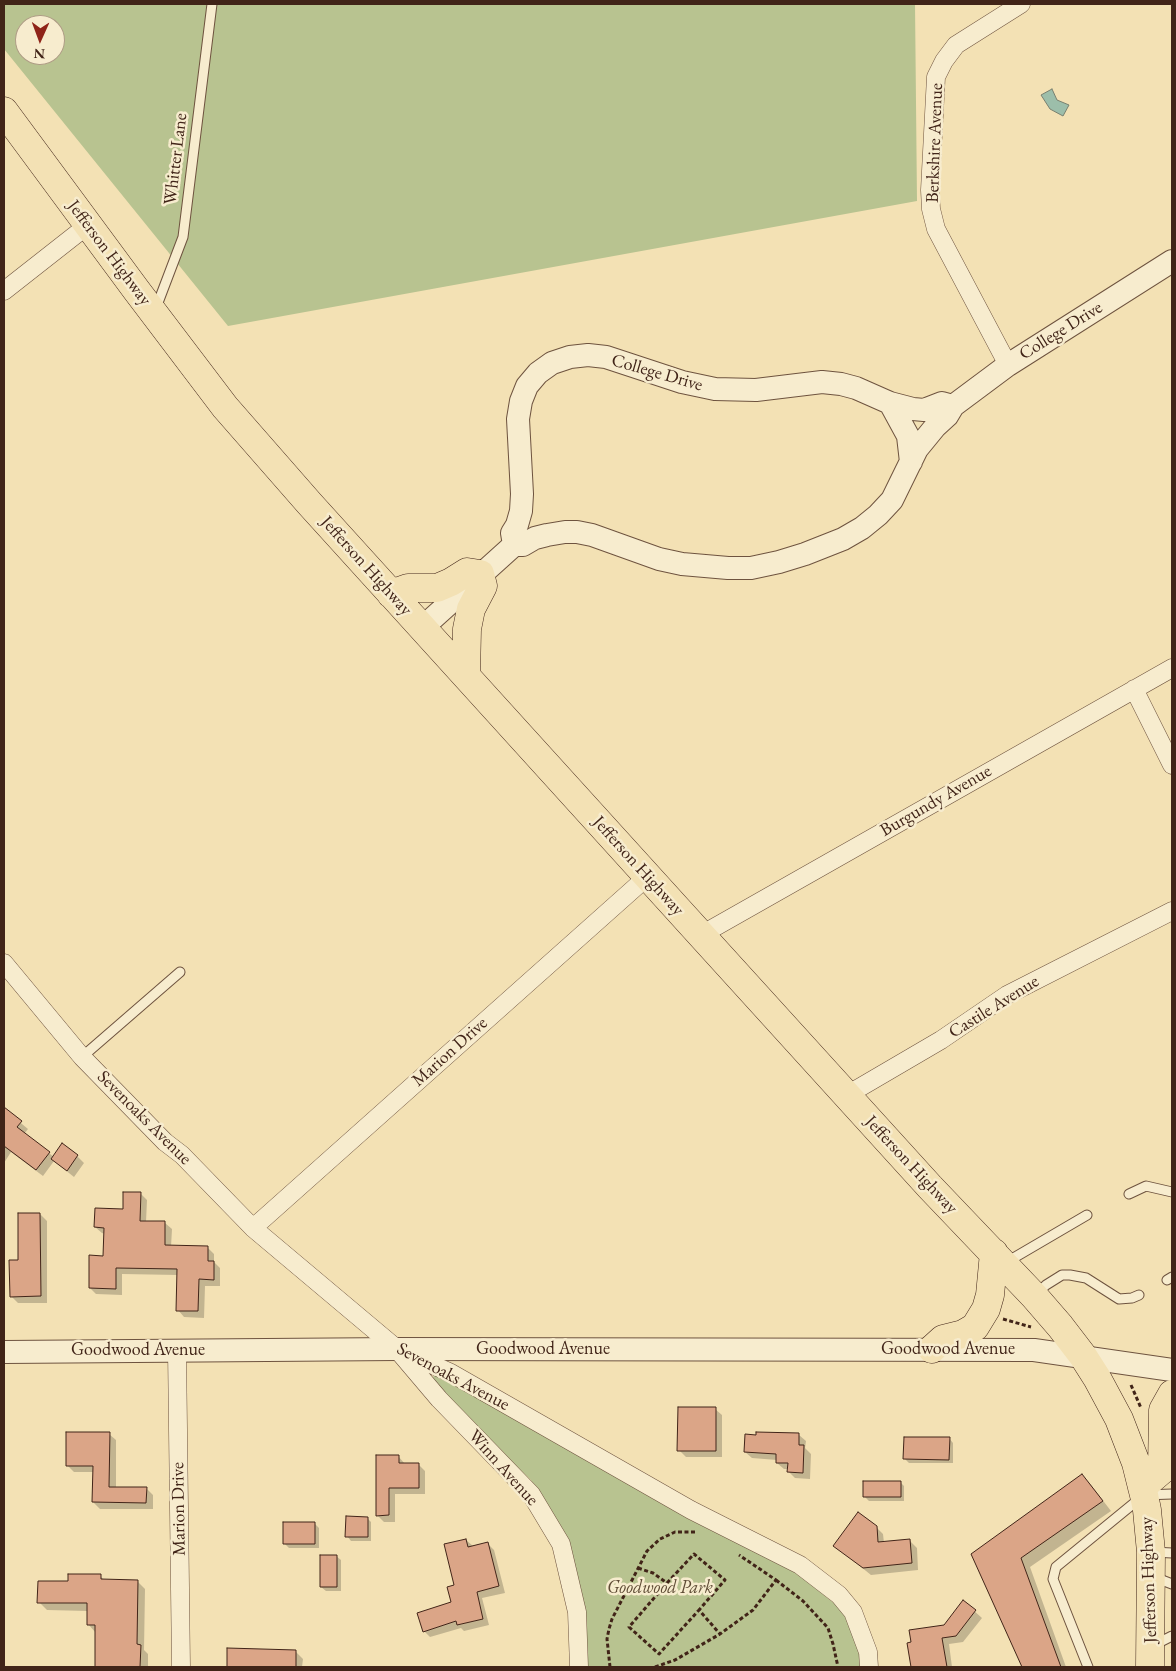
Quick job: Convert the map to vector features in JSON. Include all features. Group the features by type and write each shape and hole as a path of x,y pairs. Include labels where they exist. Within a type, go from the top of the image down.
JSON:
{"main road":[{"name":"Jefferson Highway","path":"4,111 225,407 391,594 700,935 930,1187 1034,1296 1083,1356 1098,1378 1119,1419 1136,1463 1155,1480 1147,1510 1162,1566 1158,1650"},
{"path":"391,594 408,588 437,588 452,582 467,572 480,574 483,586 471,609 467,629 466,676"},
{"path":"932,1349 943,1339 963,1334 975,1327 986,1309 999,1258"},
{"path":"1155,1480 1163,1410 1172,1394"}],"street":[{"name":"Berkshire Avenue","path":"1008,365 936,229 931,209 930,190 936,77 944,61 956,45 1021,4"},
{"path":"4,290 88,225"},
{"name":"College Drive","path":"422,628 514,545 523,545 535,538 547,535 577,532 592,535 659,559 682,564 728,568 752,568 805,554 843,539 862,528 892,500 925,438 947,416 953,406 1008,365 1172,261"},
{"name":"College Drive","path":"514,545 512,533 517,525 521,511 522,494 518,420 521,401 527,386 538,373 552,363 588,355 606,357 699,387 734,390 774,388 822,382 856,388 901,407 924,410 942,403 953,406"},
{"path":"890,403 908,436 911,462"},
{"name":"Burgundy Avenue","path":"700,935 1172,668"},
{"path":"1134,689 1172,765"},
{"name":"Marion Drive","path":"253,1228 648,876"},
{"name":"Castile Avenue","path":"847,1095 941,1040 1007,995 1172,911"},
{"name":"Sevenoaks Avenue","path":"4,964 82,1057 165,1142 182,1155 253,1228 397,1349 451,1373 691,1510 800,1565 839,1595 853,1612 868,1652 869,1667"},
{"name":"Goodwood Avenue","path":"4,1352 397,1349 1034,1350 1172,1370"},
{"name":"Winn Avenue","path":"397,1349 439,1398 531,1494 561,1544 577,1612 579,1667"},
{"name":"Marion Drive","path":"177,1350 180,1667"}],"lane":[{"name":"Whitter Lane","path":"154,313 183,237 212,4"},
{"path":"82,1057 180,972"},
{"path":"1129,1194 1146,1186 1172,1192"},
{"path":"999,1258 1087,1215"},
{"path":"1034,1296 1046,1285 1062,1276 1070,1275 1086,1278 1119,1299 1132,1298 1139,1295"},
{"path":"1088,1667 1053,1580 1056,1567 1155,1480 1172,1494"}],"path":[{"path":"1000,1318 1033,1327"},
{"path":"1024,1325 1028,1331"},
{"path":"1131,1385 1143,1412"},
{"path":"610,1667 607,1638 609,1629 647,1551 660,1539 675,1532 691,1531 702,1534"},
{"path":"735,1552 803,1601 828,1628 834,1644 838,1667"},
{"path":"694,1554 725,1580 659,1654 629,1627 667,1583 694,1554"},
{"path":"638,1568 653,1573 667,1583"},
{"path":"655,1667 675,1660 720,1634 753,1610 776,1580"},
{"path":"699,1610 720,1634"}],"green space":[{"path":"4,4 915,4 917,201 228,326 17,65 65,65 65,15 15,15 15,63 4,49"},
{"name":"Goodwood Park","path":"438,1372 794,1571 840,1608 855,1631 863,1667 586,1667 569,1548 531,1480 439,1392 433,1378 434,1374"}],"shaded area":[{"path":"1052,89 1057,100 1069,105 1063,116 1050,109 1041,95"}],"building":[{"path":"4,1107 22,1121 17,1127 50,1152 36,1170 4,1146"},
{"path":"62,1143 78,1155 67,1171 51,1159"},
{"path":"123,1192 141,1192 140,1221 165,1221 165,1245 208,1246 208,1261 214,1261 214,1280 199,1279 198,1311 176,1311 177,1269 116,1268 116,1289 89,1288 89,1255 103,1256 104,1228 94,1227 95,1208 123,1209"},
{"path":"18,1213 40,1213 41,1296 10,1297 9,1260 18,1260"},
{"path":"678,1407 716,1407 716,1451 677,1451"},
{"path":"66,1432 110,1432 109,1487 147,1487 146,1503 92,1502 93,1466 66,1466"},
{"path":"756,1432 799,1433 799,1445 804,1445 803,1473 787,1472 788,1463 776,1463 776,1454 744,1452 745,1434 756,1435"},
{"path":"904,1437 950,1437 949,1460 903,1459"},
{"path":"376,1455 399,1455 399,1463 419,1463 419,1488 389,1488 389,1515 376,1516"},
{"path":"1082,1474 1103,1501 1021,1558 1061,1667 1022,1667 971,1554"},
{"path":"863,1481 901,1481 901,1497 863,1497"},
{"path":"858,1512 877,1526 878,1542 910,1539 912,1563 863,1568 833,1546"},
{"path":"346,1516 368,1517 368,1537 345,1537"},
{"path":"283,1522 315,1522 315,1544 283,1544"},
{"path":"466,1539 468,1547 488,1542 499,1586 477,1592 483,1619 457,1625 456,1621 423,1632 417,1613 451,1602 447,1587 454,1585 444,1544"},
{"path":"320,1555 337,1555 337,1587 320,1587"},
{"path":"68,1574 101,1574 101,1579 138,1580 137,1644 141,1645 140,1667 95,1667 95,1625 87,1625 87,1603 37,1603 38,1581 68,1581"},
{"path":"963,1600 976,1610 956,1636 942,1638 947,1667 911,1667 907,1643 911,1642 909,1630 944,1625"},
{"path":"227,1648 296,1650 296,1667 227,1667"}]}
